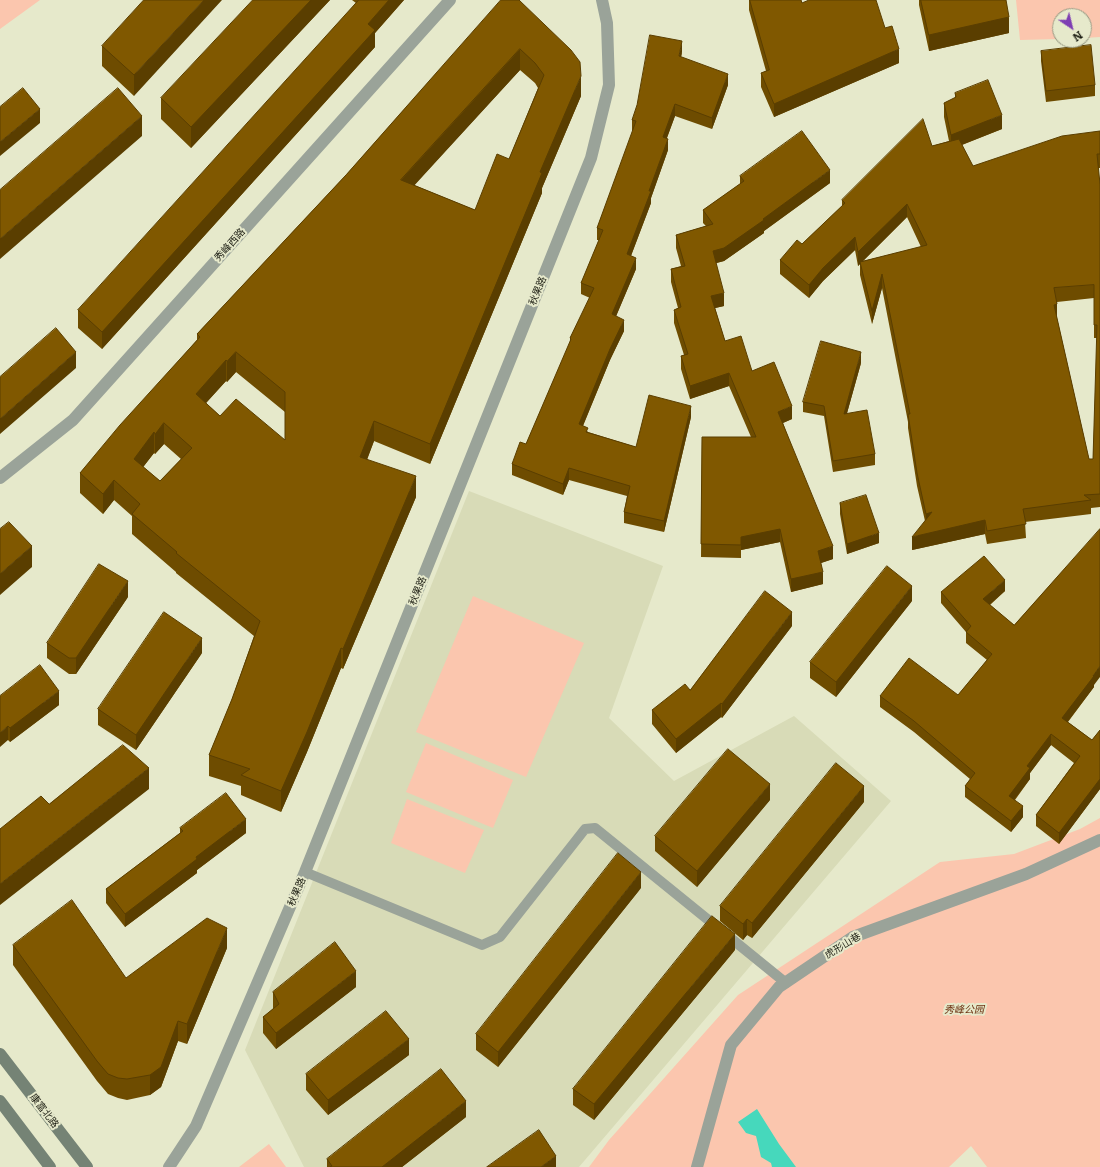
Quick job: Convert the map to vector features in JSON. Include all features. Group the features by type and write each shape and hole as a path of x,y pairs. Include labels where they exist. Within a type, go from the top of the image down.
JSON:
{"main road":[{"name":"康富北路","path":"0,1054 87,1167"},
{"path":"0,1101 50,1167"}],"street":[{"name":"秀峰西路","path":"0,478 73,420 450,0"},
{"name":"秋果路","path":"170,1167 196,1126 305,872 591,158 609,85 607,23 602,0"},
{"name":"虎形山巷","path":"697,1167 731,1045 779,987 853,937 1026,874 1100,840"}],"lane":[{"path":"305,872 482,945 500,937 585,829 595,828 786,983"}],"shaded area":[{"path":"469,491 663,566 609,718 674,781 794,716 891,801 579,1167 304,1167 245,1050"}],"green space":[{"path":"0,0 40,0 0,29"},
{"path":"1016,0 1100,0 1100,37 1092,38 1092,8 1052,8 1052,39 1020,40"},
{"path":"473,596 584,643 526,777 416,732"},
{"path":"426,743 513,780 493,828 406,792"},
{"path":"407,799 484,830 465,873 391,843"},
{"name":"秀峰公园","path":"1100,818 1100,1167 987,1167 971,1146 949,1167 589,1167 609,1140 738,995 940,862 1014,854 1080,829"},
{"path":"269,1144 286,1167 239,1167"}],"water":[{"path":"757,1109 779,1144 796,1167 772,1167 771,1163 761,1157 756,1136 746,1133 738,1122"}],"building":[{"path":"144,0 204,0 134,75 102,46"},
{"path":"253,0 311,0 191,127 161,98"},
{"path":"359,0 389,0 368,24 375,30 102,332 78,310"},
{"path":"501,0 519,0 571,50 580,62 581,76 540,172 542,173 430,444 374,421 360,457 416,476 281,791 241,775 250,769 209,755 232,699 260,621 176,553 177,552 132,514 140,504 114,480 103,494 80,473 120,425 200,337 197,334 346,175","holes":["520,49 535,63 544,75 509,159 497,154 475,210 401,180","236,352 285,392 285,440 236,399 220,416 196,394 226,360 227,361","164,423 192,448 160,481 134,459 154,432 155,434"]},
{"path":"750,0 801,0 802,3 809,0 876,0 885,28 892,26 899,49 774,104 761,73 769,70"},
{"path":"921,0 1006,0 1009,17 929,35"},
{"path":"650,35 682,41 679,56 728,74 712,118 675,104 663,137 668,139 649,191 651,191 627,254 636,258 612,314 624,320 610,349 579,424 588,428 586,432 636,447 649,395 691,406 664,521 624,512 630,486 569,468 563,484 512,464 520,442 526,444 571,339 570,338 594,288 581,283 603,230 597,228 636,121 632,120 637,105"},
{"path":"1066,48 1091,48 1095,85 1046,91 1041,51"},
{"path":"988,80 1002,115 951,135 944,103 956,97 955,93"},
{"path":"23,88 40,109 0,142 0,107"},
{"path":"118,88 142,116 0,239 0,190"},
{"path":"923,119 932,146 959,139 973,166 1062,136 1100,131 1100,154 1097,154 1100,184 1100,494 1084,495 1091,500 1023,509 1026,524 987,531 985,520 912,537 932,512 926,514 917,473 908,414 910,414 882,274 872,311 860,262 927,245 907,204 858,252 855,237 823,268 809,285 780,260 797,240 802,244 845,203 842,200","holes":["1094,285 1094,325 1097,325 1093,459 1089,459 1054,305 1057,304 1054,288"]},
{"path":"802,131 830,170 724,248 713,251 724,293 711,296 725,341 741,336 752,371 774,362 792,406 778,412 833,546 818,551 823,572 791,579 780,529 741,537 741,545 701,544 702,437 756,437 729,373 690,386 681,356 688,354 674,310 681,307 671,269 685,266 676,235 713,224 703,210 744,181 740,176"},
{"path":"56,328 76,352 0,419 0,377"},
{"path":"821,341 861,352 844,414 867,410 875,454 833,461 824,406 803,402"},
{"path":"866,495 879,533 847,544 840,503"},
{"path":"9,522 32,546 0,574 0,529"},
{"path":"1100,529 1100,666 1062,718 1092,740 1100,730 1100,779 1059,833 1036,815 1080,756 1051,734 1027,766 1030,768 1009,796 1023,806 1011,821 965,786 975,773 914,721 880,696 909,658 958,695 992,654 966,632 971,626 941,592 984,556 1005,580 983,599 1014,625"},
{"path":"99,564 128,581 76,658 69,658 47,643"},
{"path":"887,566 912,586 836,682 810,662"},
{"path":"765,591 792,612 722,704 721,703 676,739 652,710 685,684 690,690"},
{"path":"164,612 202,638 136,735 98,709"},
{"path":"40,665 59,691 10,728 8,726 0,733 0,696"},
{"path":"123,745 149,768 0,884 0,829 41,796 49,804"},
{"path":"728,749 770,784 697,871 655,836"},
{"path":"836,763 864,786 752,923 747,919 743,924 720,906"},
{"path":"226,793 246,819 196,857 197,859 125,914 106,889 183,831 180,828"},
{"path":"618,853 641,872 498,1052 476,1034"},
{"path":"72,900 126,978 207,918 227,928 187,1024 178,1021 161,1067 150,1075 127,1079 118,1078 108,1074 13,945"},
{"path":"712,916 735,934 594,1104 573,1089"},
{"path":"335,942 356,971 276,1033 263,1017 279,1004 273,992"},
{"path":"386,1011 409,1039 328,1100 306,1074"},
{"path":"441,1069 466,1101 382,1167 330,1167 332,1166 327,1159"},
{"path":"539,1130 556,1156 541,1167 487,1167"}]}
